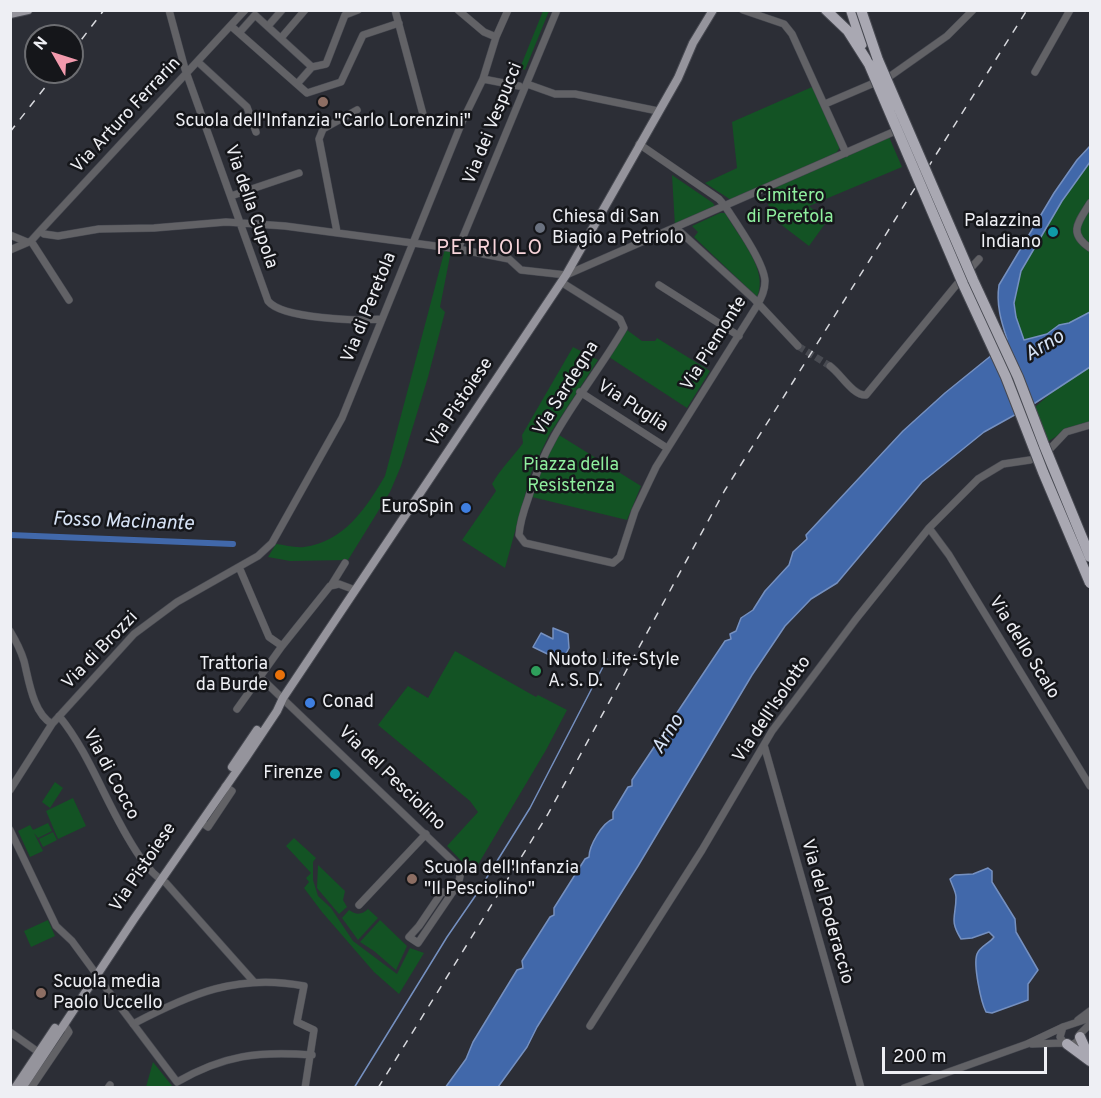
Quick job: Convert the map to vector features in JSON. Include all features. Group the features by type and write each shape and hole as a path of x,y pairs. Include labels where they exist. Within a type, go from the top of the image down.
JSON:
{"highway":[{"path":"826,10 848,31 869,64"},
{"path":"851,10 869,64 963,285 1006,377 1090,582"},
{"path":"861,10 878,60 973,280 1014,368 1090,557"},
{"path":"1080,1036 1090,1060"},
{"path":"1066,1044 1090,1060"}],"main road":[{"path":"10,14 28,10"},
{"name":"Via Pistoiese","path":"22,1088 41,1053 272,708 280,701 564,279 668,96 690,52 702,36 711,14"},
{"name":"Via Pistoiese","path":"159,879 277,711 280,701"},
{"name":"Via Pistoiese","path":"15,1088 64,1024 95,973"}],"street":[{"name":"Via della Cupola","path":"169,10 187,75 268,301 274,307 302,314 352,320 381,319"},
{"name":"Via Arturo Ferrarin","path":"29,242 187,75 245,10"},
{"path":"268,26 282,10"},
{"path":"281,38 305,10"},
{"path":"297,84 312,67 326,64 345,15 358,10"},
{"path":"395,10 424,118"},
{"path":"458,10 484,32 496,38"},
{"name":"Via di Peretola","path":"272,543 338,428 462,122 483,79 508,10"},
{"name":"Via dei Vespucci","path":"458,249 523,85 557,10"},
{"path":"743,10 784,24 792,34 846,153"},
{"path":"889,77 947,36 972,10"},
{"path":"1035,72 1070,10"},
{"path":"239,33 255,15 312,67"},
{"path":"231,26 307,93 341,82 363,34 399,23"},
{"path":"198,62 247,107 256,132"},
{"path":"483,79 523,85 555,94 575,94 658,111"},
{"path":"825,104 874,83"},
{"path":"337,232 319,139 323,129 357,110"},
{"path":"40,231 44,234 58,236 99,229 239,223 337,232 458,249 509,259 521,270 564,279 902,128"},
{"name":"Via Piemonte","path":"617,562 642,494 667,448 739,336 764,290 763,271 725,206 719,199 639,144"},
{"path":"231,196 299,173"},
{"path":"1089,247 1080,241 1077,231 1079,220 1090,202"},
{"path":"676,228 758,304 798,346"},
{"path":"10,235 29,242 69,300"},
{"path":"10,250 29,242"},
{"path":"830,366 857,393 867,394 979,259"},
{"name":"Via Sardegna","path":"564,279 624,324 622,331 555,432 535,477 519,528 520,538 525,543 617,562"},
{"path":"659,285 739,336"},
{"name":"Via Puglia","path":"580,392 667,448"},
{"path":"1048,451 1066,432 1090,425"},
{"name":"Via dell'Isolotto","path":"590,1026 702,850 765,743 856,619 929,528 978,478 1003,464 1030,460"},
{"name":"Via dello Scalo","path":"929,528 950,555 1090,786"},
{"name":"Via di Brozzi","path":"10,790 52,724 138,630 177,602 258,556 272,543"},
{"path":"237,709 282,646 332,584 345,563"},
{"path":"239,567 269,637 282,646"},
{"path":"332,584 355,590"},
{"path":"10,631 22,655 35,700 44,718 52,724"},
{"name":"Via del Pesciolino","path":"261,678 280,701 459,867 460,878 454,890"},
{"name":"Via di Cocco","path":"59,716 78,746 128,839 159,879 166,883 254,982"},
{"name":"Via del Poderaccio","path":"765,743 861,1088"},
{"path":"10,830 56,926 72,941 179,1084 212,1064 240,1056 276,1053 312,1055"},
{"path":"359,905 426,834"},
{"path":"454,890 418,943 409,937 442,892 449,893 454,890"},
{"path":"133,1023 202,991 231,984 276,982 304,986 297,1022 314,1030 312,1055 305,1088"},
{"path":"1076,1023 1090,1011"},
{"path":"906,1087 1027,1044 1063,1027 1090,1018"},
{"path":"1076,1023 1080,1036"},
{"name":"Via Pistoiese","path":"34,1086 69,1032 64,1024"},
{"path":"1027,1044 1076,1043 1090,1024"},
{"path":"1063,1027 1060,1037 1066,1044"},
{"path":"10,1032 41,1053"}],"green space":[{"path":"543,11 549,11 525,70 520,68"},
{"path":"812,87 838,140 840,147 835,155 731,200 705,183 737,168 732,122"},
{"name":"Cimitero di Peretola","path":"889,137 902,167 809,206 827,221 809,246 775,220 766,199 775,196 771,188"},
{"path":"1090,163 1090,312 1069,323 1059,325 1047,334 1024,340 1014,303 1021,271 1062,201"},
{"path":"672,175 713,203 715,207 675,226"},
{"path":"720,213 725,213 756,266 760,287 757,297 694,237 698,232 692,226"},
{"path":"445,249 451,251 440,307 445,312 401,466 390,492 348,560 290,561 268,557 276,544 304,547 318,544 342,531 362,511 385,476"},
{"path":"627,330 642,341 655,341 657,338 710,371 687,408 609,357"},
{"path":"573,347 598,360 549,435 531,473 505,568 462,540 496,491 492,484 523,443 522,435"},
{"path":"1090,367 1090,422 1065,431 1047,442 1035,407 1056,389"},
{"name":"Piazza della Resistenza","path":"559,435 641,486 627,520 532,497 545,462"},
{"path":"455,651 536,697 538,695 567,710 473,873 447,846 478,812 470,801 378,725 408,686 428,698"},
{"path":"55,782 63,788 50,808 42,802"},
{"path":"73,798 86,826 58,839 46,811"},
{"path":"48,823 52,831 38,838 34,833 43,851 30,857 18,831 30,825 33,830"},
{"path":"53,832 57,840 43,847 39,839"},
{"path":"294,838 316,858 313,862 313,880 318,896 331,908 353,941 397,974 410,948 424,953 399,994 374,972 304,888 309,882 306,878 311,873 286,846"},
{"path":"318,865 345,891 343,900 347,907 339,914 317,888"},
{"path":"368,909 378,918 358,940 342,918 349,910 359,914"},
{"path":"48,920 55,936 31,947 24,931"},
{"path":"380,920 407,946 396,970 360,942"},
{"path":"153,1062 173,1087 146,1087"}],"water":[{"name":"Arno","path":"1090,146 1090,162 1062,201 1021,271 1014,303 1024,340 1047,334 1059,325 1069,323 1090,312 1090,367 1029,407 984,432 922,482 837,583 811,599 785,626 752,675 527,1047 498,1087 445,1088 466,1059 473,1042 517,970 523,968 522,961 550,917 554,915 554,908 585,859 589,857 597,835 613,819 613,812 628,787 632,786 632,780 725,641 731,639 730,634 736,631 741,618 753,610 765,591 789,565 793,552 807,539 806,535 903,431 1003,346 1007,339 999,306 999,285 1054,193 1077,160"},
{"path":"553,628 568,634 569,648 562,661 533,647 541,633 553,639"},
{"path":"988,868 992,871 992,882 1015,919 1016,932 1038,970 1028,984 1028,1000 992,1013 986,1012 982,1000 976,959 980,949 994,937 989,932 961,939 954,923 956,895 950,879 955,875 973,874"}],"waterway":[{"name":"Fosso Macinante","path":"10,535 233,544"},
{"path":"484,882 530,808 607,659"},
{"path":"354,1088 447,937 478,892"}],"tunnel":[{"path":"798,346 830,366"}],"railway":[{"path":"84,36 104,10"},
{"path":"378,1088 548,814 725,490 1027,10"},
{"path":"10,132 48,84"}],"place":[{"name":"Scuola dell'Infanzia \"Carlo Lorenzini\"","path":"323,102"},
{"name":"Chiesa di San Biagio a Petriolo","path":"540,228"},
{"name":"Palazzina Indiano","path":"1053,232"},
{"name":"EuroSpin","path":"466,508"},
{"name":"Nuoto Life-Style A. S. D.","path":"536,671"},
{"name":"Trattoria da Burde","path":"280,675"},
{"name":"Conad","path":"310,703"},
{"name":"Firenze","path":"335,774"},
{"name":"Scuola dell'Infanzia \"Il Pesciolino\"","path":"412,879"},
{"name":"Scuola media Paolo Uccello","path":"41,993"}],"district":[{"name":"PETRIOLO","path":"490,250"}]}
